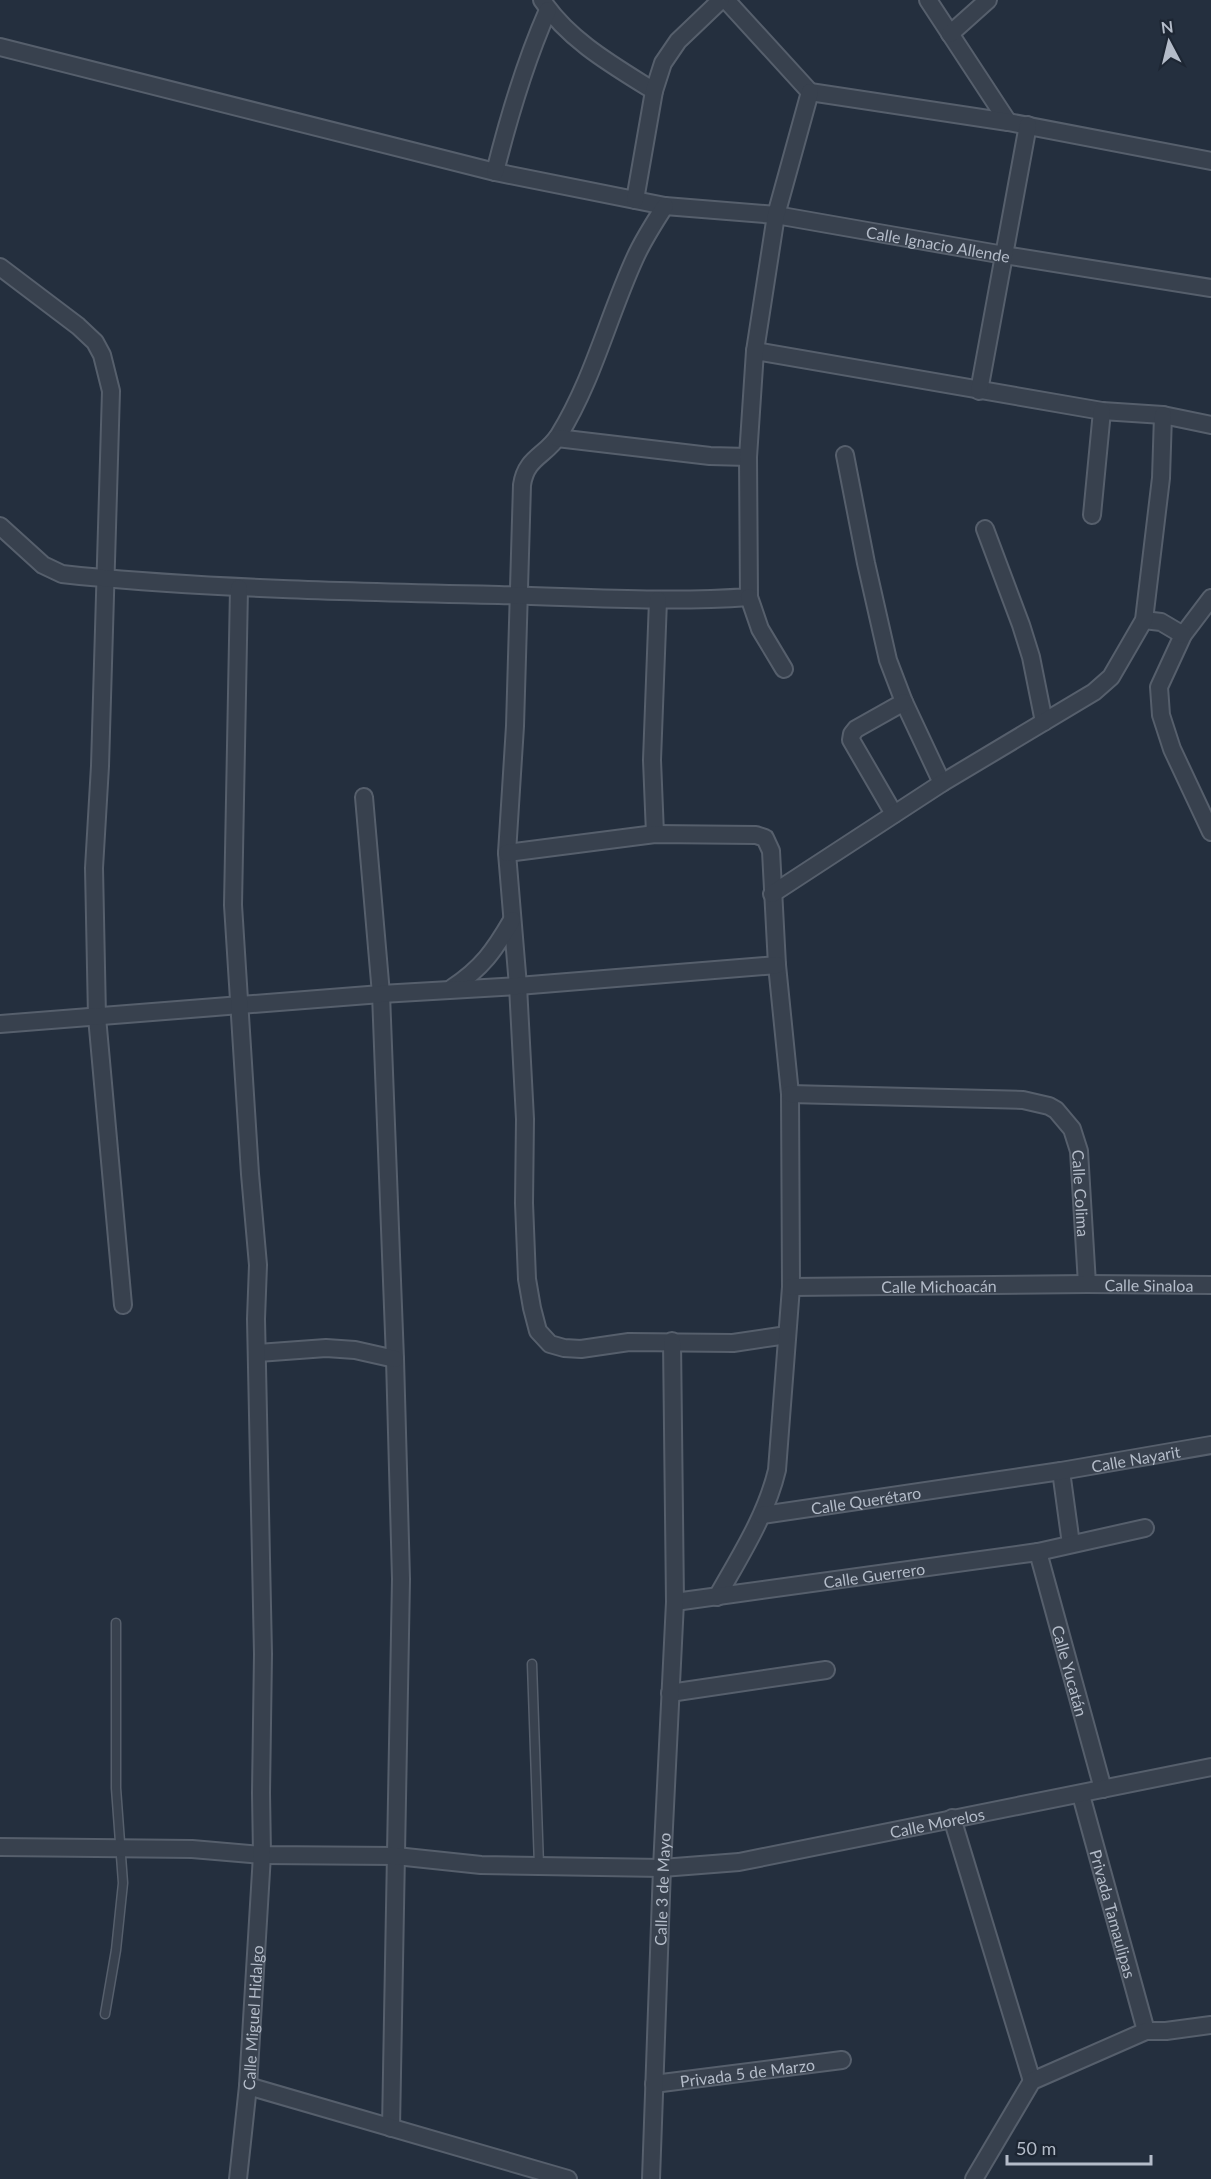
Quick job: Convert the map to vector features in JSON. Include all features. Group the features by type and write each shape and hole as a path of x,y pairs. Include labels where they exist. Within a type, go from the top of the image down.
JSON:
{"street":[{"path":"635,200 654,91 663,63 678,41 721,0"},
{"path":"726,0 810,92 1028,125 1211,161"},
{"path":"928,0 1008,122"},
{"path":"951,34 988,0"},
{"path":"495,172 509,115 545,5 590,48 654,91"},
{"name":"Calle Ignacio Allende","path":"0,47 495,172 664,206 776,215 1211,288"},
{"path":"784,669 760,629 749,597 748,457 755,351 776,215 810,92"},
{"path":"979,391 1028,125"},
{"path":"664,206 636,256 596,360 557,438 531,462 524,473 522,485 515,726 507,853 518,986 525,1119 524,1203 527,1280 538,1331 550,1344 564,1348 581,1349 630,1342 733,1342 787,1335"},
{"path":"0,267 78,326 95,342 102,355 111,392 100,766 94,868 97,1017 123,1305"},
{"path":"755,351 1102,411 1162,415 1211,425"},
{"path":"1092,514 1102,411"},
{"path":"772,894 942,783 1094,692 1112,677 1144,620 1161,478 1162,415"},
{"path":"557,438 710,456 748,457"},
{"path":"845,455 888,660 904,702 942,783"},
{"path":"0,526 35,558 51,570 62,574 239,588 658,600 749,597"},
{"path":"985,529 1031,657 1044,722"},
{"name":"Calle Miguel Hidalgo","path":"238,2179 248,2086 262,1855 263,1654 255,1294 258,1265 233,905 239,588"},
{"path":"1211,598 1180,633 1160,687 1161,715 1172,749 1211,832"},
{"path":"655,834 652,760 658,600"},
{"path":"1144,620 1161,622 1180,633"},
{"path":"894,814 853,744 852,734 856,729 904,702"},
{"path":"364,796 381,994 401,1579 391,2128"},
{"path":"507,853 655,834 756,835 765,838 771,851 777,965 790,1094 791,1287 777,1470 772,1492 762,1515 717,1597"},
{"path":"451,988 469,977 493,953 512,920"},
{"path":"0,1024 777,965"},
{"name":"Calle Colima","path":"790,1094 1023,1100 1056,1110 1072,1128 1079,1152 1087,1284"},
{"name":"Calle Michoacán","path":"791,1287 1087,1284"},
{"name":"Calle Sinaloa","path":"1087,1284 1211,1285"},
{"name":"Calle 3 de Mayo","path":"651,2179 662,1868 675,1602 672,1341"},
{"path":"258,1353 336,1348 395,1359"},
{"name":"Calle Nayarit","path":"1061,1471 1211,1445"},
{"path":"1061,1471 1071,1544"},
{"name":"Calle Querétaro","path":"762,1515 1061,1471"},
{"name":"Calle Guerrero","path":"675,1602 1038,1552 1145,1528"},
{"name":"Calle Yucatán","path":"1038,1552 1103,1789"},
{"path":"670,1693 825,1670"},
{"name":"Calle Morelos","path":"0,1847 192,1849 262,1855 396,1856 481,1865 662,1868 739,1862 1211,1767"},
{"name":"Privada Tamaulipas","path":"1081,1795 1146,2031"},
{"path":"952,1818 1032,2081"},
{"path":"974,2179 1032,2081 1146,2031 1166,2031 1211,2025"},
{"name":"Privada 5 de Marzo","path":"654,2084 842,2060"},
{"path":"248,2086 568,2179"}],"lane":[{"path":"105,2014 116,1950 123,1883 116,1788 116,1623"},
{"path":"532,1664 539,1866"}]}
